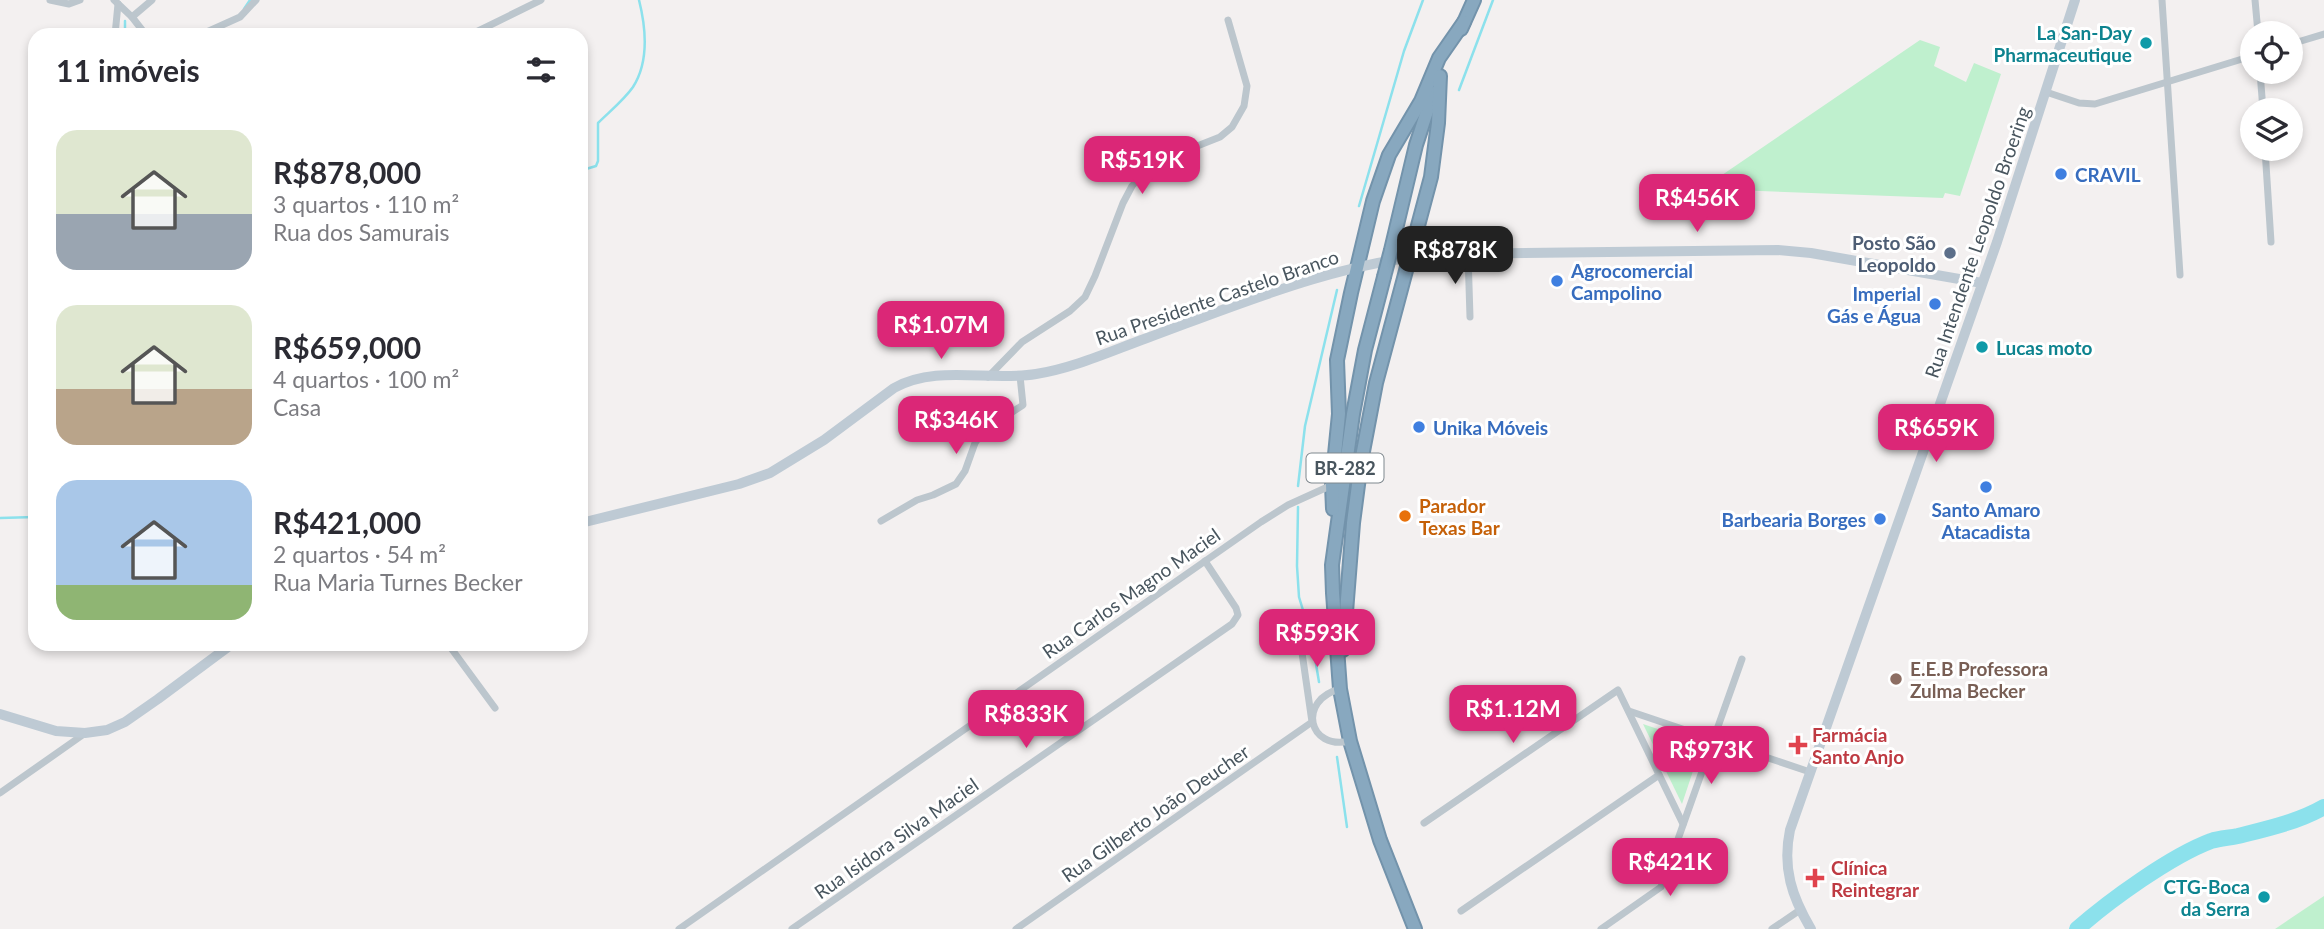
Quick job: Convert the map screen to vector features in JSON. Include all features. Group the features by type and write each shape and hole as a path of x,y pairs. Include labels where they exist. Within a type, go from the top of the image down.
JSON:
{"highway":[{"name":"BR-282","path":"1415,929 1380,840 1350,741 1340,683 1332,565 1353,414 1367,341 1416,145 1440,76 1474,0"},
{"path":"1332,565 1332,485 1339,414 1338,360 1373,201 1389,155 1422,101 1439,58 1464,22"},
{"path":"1340,683 1361,462 1376,383 1433,164 1440,76"}],"street":[{"path":"50,0 69,4 80,0"},
{"path":"132,17 152,0"},
{"path":"216,28 236,19 256,0"},
{"path":"484,28 541,0"},
{"name":"Rua Intendente Leopoldo Broering","path":"1811,929 1800,911 1788,880 1786,855 1790,830 1982,283 2075,0"},
{"path":"2162,0 2180,275"},
{"path":"2256,0 2257,21"},
{"path":"116,2 141,28"},
{"path":"115,28 116,2"},
{"path":"988,377 1022,342 1070,311 1085,296 1123,202 1143,174 1172,156 1217,139 1230,130 1244,106 1247,86 1228,20"},
{"path":"2303,40 2324,34"},
{"path":"2046,92 2079,103 2095,104 2240,60"},
{"path":"2266,161 2271,242"},
{"name":"Rua Presidente Castelo Branco","path":"588,521 739,484 769,473 824,440 907,381 932,376 1020,376 1062,369 1245,302 1358,268 1409,257 1778,250 1811,253 1982,283"},
{"path":"1468,254 1469,317"},
{"path":"881,521 917,500 956,484 965,471 975,443 984,431 1023,405 1020,376"},
{"name":"Rua Carlos Magno Maciel","path":"679,929 1205,561 1288,505 1332,485"},
{"name":"Rua Isidora Silva Maciel","path":"792,929 1232,624 1238,615 1237,608 1205,561"},
{"path":"1297,618 1312,722 1321,737 1332,742 1350,741"},
{"path":"0,713 56,731 85,733 107,730 125,722 222,651"},
{"path":"453,651 495,708"},
{"path":"1601,929 1661,887 1742,659"},
{"path":"1312,722 1315,704 1340,683"},
{"path":"1423,823 1618,690 1683,824"},
{"path":"1628,711 1810,772"},
{"name":"Rua Gilberto João Deucher","path":"1016,929 1312,722"},
{"path":"0,793 85,733"},
{"path":"1461,911 1659,775"},
{"path":"1772,929 1800,911"}],"green space":[{"path":"1920,40 1940,47 1934,66 1966,82 1974,63 2001,74 1960,196 1945,193 1943,198 1733,190 1722,175"},
{"path":"1643,724 1702,744 1682,804"},
{"path":"2324,896 2324,929 2275,929"}],"waterway":[{"path":"244,9 250,0"},
{"path":"588,168 596,166 598,161 598,123 633,87 642,67 645,45 639,0"},
{"path":"1359,206 1404,51 1423,0"},
{"path":"1459,90 1493,0"},
{"path":"125,21 125,28"},
{"path":"1298,486 1305,426 1337,290"},
{"path":"1298,507 1299,597 1312,640 1319,682"},
{"path":"0,518 28,517"},
{"path":"1337,757 1347,827"},
{"path":"2077,929 2141,880 2195,848 2214,840 2282,824 2324,807"}],"place":[{"name":"La San-Day Pharmaceutique","path":"2146,43"},
{"name":"CRAVIL","path":"2061,174"},
{"name":"Posto São Leopoldo","path":"1950,253"},
{"name":"Agrocomercial Campolino","path":"1557,281"},
{"name":"Imperial Gás e Água","path":"1935,304"},
{"name":"Lucas moto","path":"1982,347"},
{"name":"Unika Móveis","path":"1419,427"},
{"name":"Santo Amaro Atacadista","path":"1986,487"},
{"name":"Parador Texas Bar","path":"1405,516"},
{"name":"Barbearia Borges","path":"1880,519"},
{"name":"E.E.B Professora Zulma Becker","path":"1896,679"},
{"name":"Farmácia Santo Anjo","path":"1798,745"},
{"name":"Clínica Reintegrar","path":"1815,878"},
{"name":"CTG-Boca da Serra","path":"2264,897"}]}
